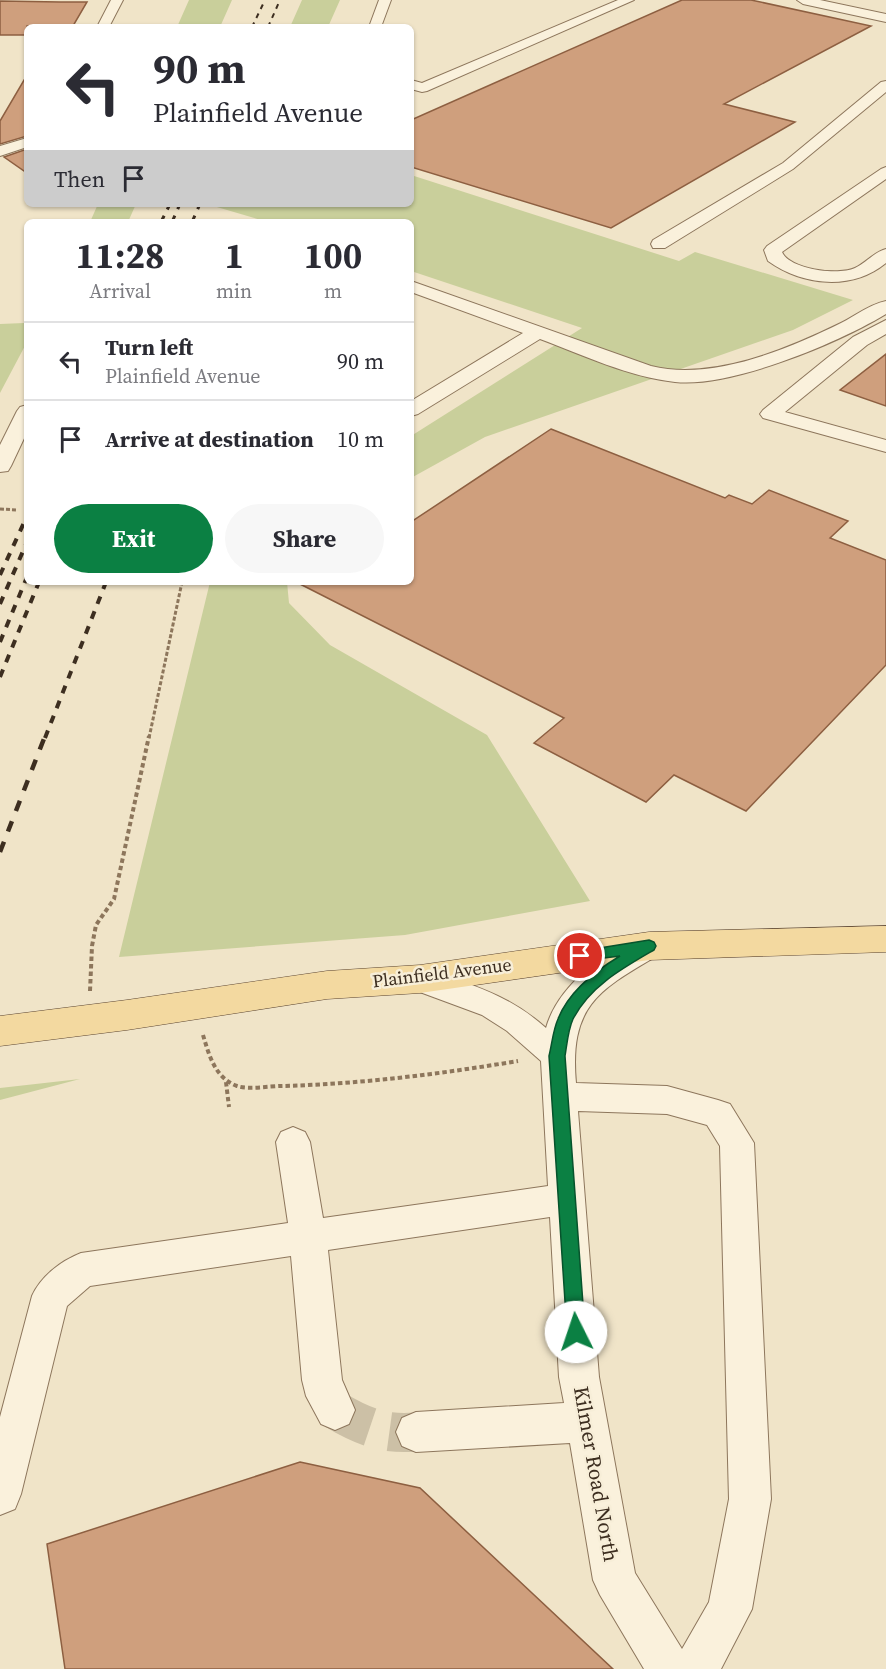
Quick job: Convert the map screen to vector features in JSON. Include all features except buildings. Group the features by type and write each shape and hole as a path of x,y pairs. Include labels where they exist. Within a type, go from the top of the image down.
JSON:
{"main road":[{"name":"Plainfield Avenue","path":"0,1030 127,1015 327,985 420,979 649,946 886,939"}],"street":[{"path":"105,24 117,0"},
{"path":"376,24 385,0"},
{"path":"415,88 628,0"},
{"path":"812,1 886,18"},
{"path":"659,244 788,166 886,85"},
{"path":"0,151 24,143"},
{"path":"886,172 773,250 774,257 793,268 828,276 860,273 886,254"},
{"path":"414,287 644,370 690,377 722,372 794,350 861,320 886,306"},
{"path":"886,326 860,341 770,414 886,447"},
{"path":"414,408 538,332"},
{"path":"0,466 24,417"},
{"name":"Kilmer Road North","path":"649,946 607,970 581,994 539,1058 560,1096 579,1377 615,1580 669,1669"},
{"path":"420,979 493,1006 518,1022 539,1058"},
{"path":"560,1096 668,1100 718,1114 737,1143 750,1499 730,1609 696,1669"},
{"path":"293,1142 308,1237 322,1380 326,1396 334,1410"},
{"path":"0,1494 51,1296 81,1270 567,1199"},
{"path":"416,1432 587,1422"}],"path":[{"path":"0,509 17,510"},
{"path":"90,994 92,946 96,925 114,899 181,585"},
{"path":"203,1035 215,1070 226,1081 239,1087 328,1085 453,1072 539,1058"},
{"path":"226,1081 229,1107"}],"green space":[{"path":"189,0 232,0 221,24 178,24"},
{"path":"302,0 340,0 329,24 291,24"},
{"path":"414,176 679,261 695,252 853,300 793,330 485,437 414,476 414,434 582,328 414,272 414,219 258,219 217,207 414,207"},
{"path":"97,207 135,207 129,219 91,219"},
{"path":"24,323 24,348 0,393 0,324"},
{"path":"209,585 287,585 289,603 330,645 487,735 590,901 405,935 119,957"},
{"path":"80,1079 0,1100 0,1088"}],"tunnel":[{"path":"335,1410 355,1421 383,1431 416,1432"}],"railway":[{"path":"253,24 265,0"},
{"path":"269,24 280,0"},
{"path":"162,219 168,207"},
{"path":"173,219 179,207"},
{"path":"193,219 199,207"},
{"path":"0,575 24,523"},
{"path":"0,604 24,549"},
{"path":"0,642 24,584"},
{"path":"0,677 38,585"},
{"path":"45,738 105,585"},
{"path":"0,852 45,736"}],"route":[{"path":"576,1332 557,1056 565,1020 581,994 607,970 649,946 580,956"}]}
